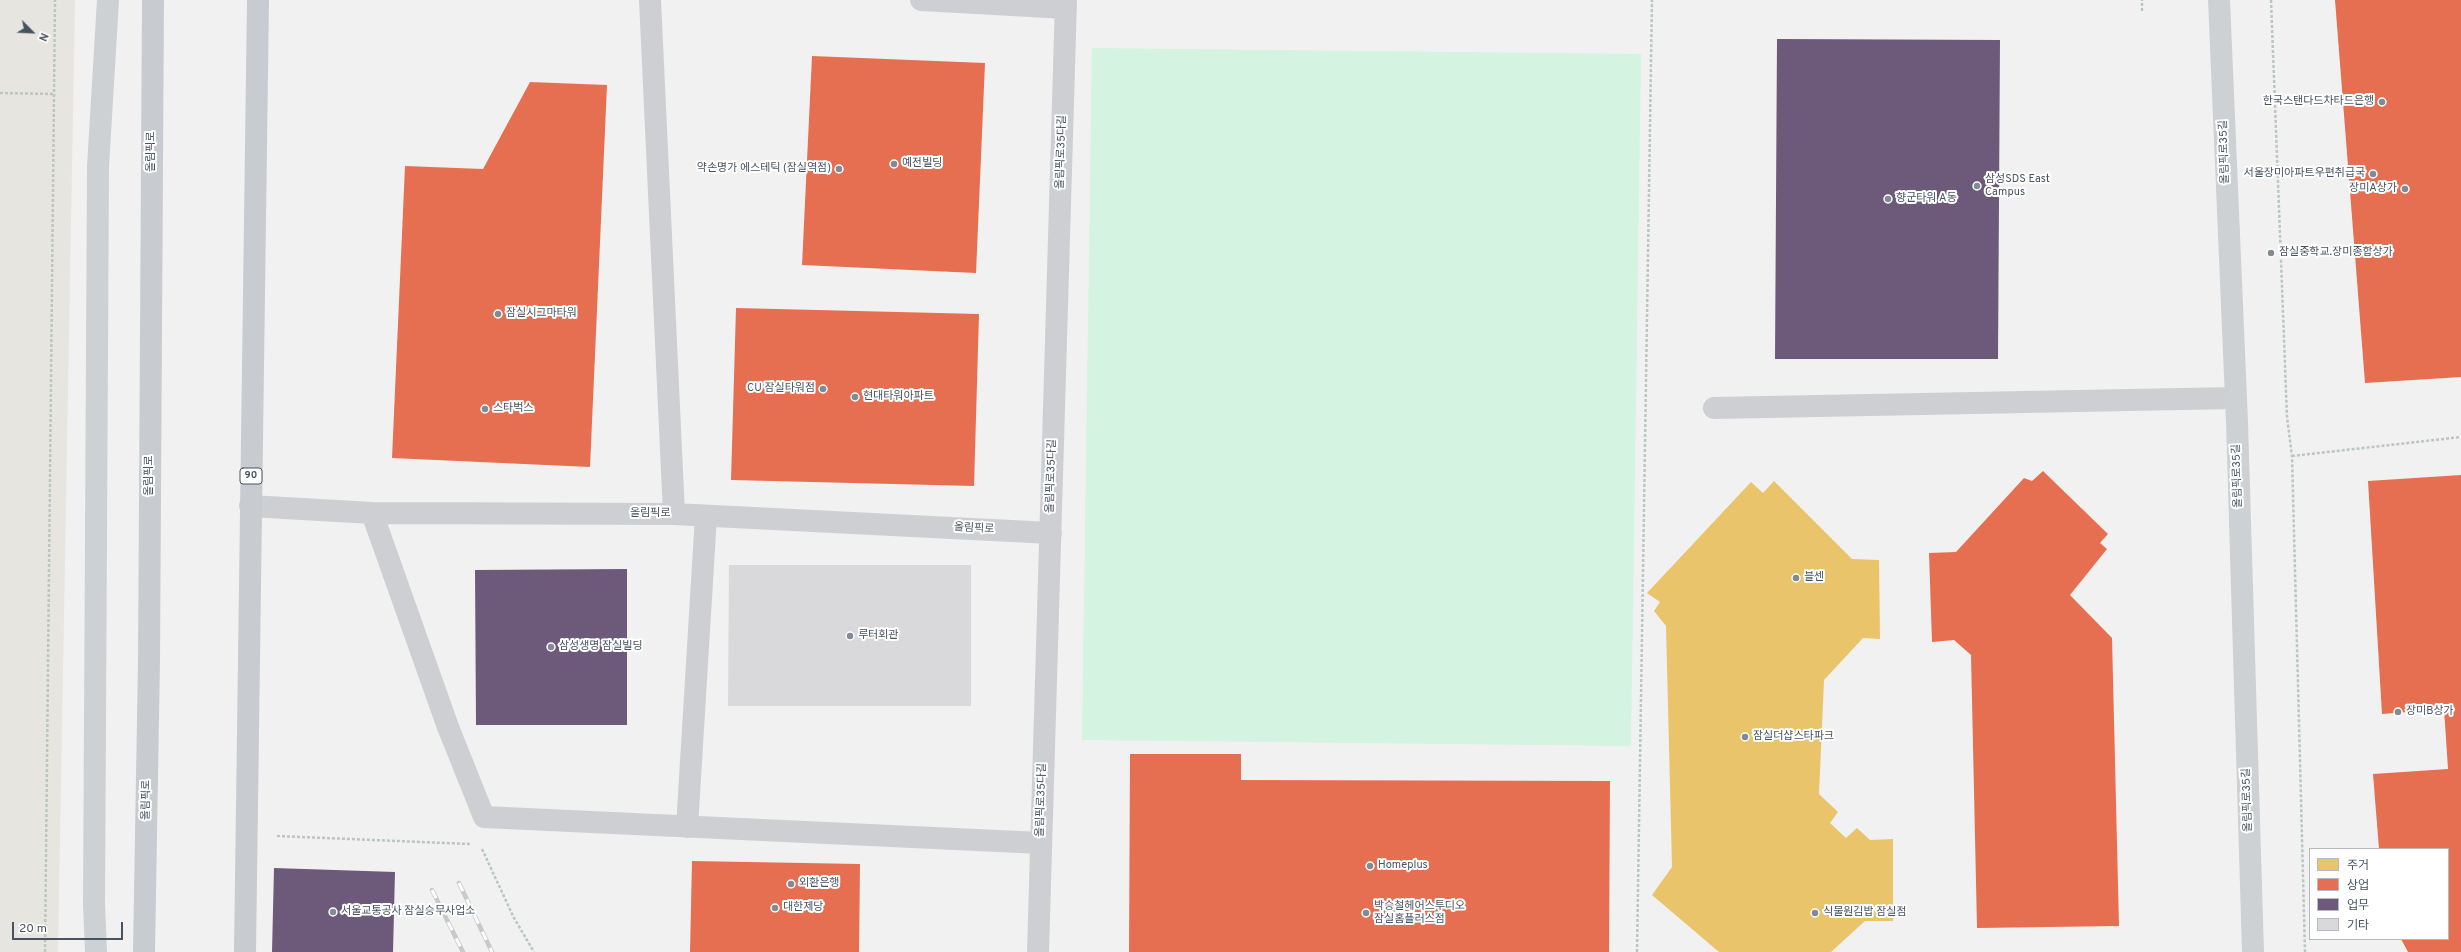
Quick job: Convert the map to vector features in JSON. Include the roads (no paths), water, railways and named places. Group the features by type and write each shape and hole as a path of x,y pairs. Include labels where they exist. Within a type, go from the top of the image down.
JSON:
{"main road":[{"name":"올림픽로","path":"144,952 149,661 153,0"},
{"name":"90","path":"245,952 258,0"}],"street":[{"path":"96,952 94,904 98,167 108,0"},
{"path":"650,0 674,514"},
{"path":"921,0 1066,4"},
{"name":"올림픽로35길","path":"2219,0 2234,398 2237,430 2253,952"},
{"name":"올림픽로35다길","path":"1038,952 1066,4"},
{"path":"1714,408 2234,398"},
{"name":"올림픽로","path":"250,506 372,513 674,514 1051,533"},
{"path":"372,513 448,726 484,817 1041,843"},
{"path":"687,827 706,516"}],"railway":[{"path":"459,883 492,952"},
{"path":"432,890 463,952"}],"place":[{"name":"한국스탠다드차타드은행","path":"2382,102"},
{"name":"예전빌딩","path":"894,164"},
{"name":"약손명가 에스테틱 (잠실역점)","path":"839,169"},
{"name":"서울장미아파트우편취급국","path":"2373,174"},
{"name":"삼성SDS East Campus","path":"1977,186"},
{"name":"장미A상가","path":"2405,189"},
{"name":"향군타워 A동","path":"1888,199"},
{"name":"잠실중학교.장미종합상가","path":"2271,253"},
{"name":"잠실시그마타워","path":"498,314"},
{"name":"CU 잠실타워점","path":"823,389"},
{"name":"현대타워아파트","path":"855,397"},
{"name":"스타벅스","path":"485,409"},
{"name":"블센","path":"1796,578"},
{"name":"루터회관","path":"850,636"},
{"name":"삼성생명 잠실빌딩","path":"551,647"},
{"name":"장미B상가","path":"2398,712"},
{"name":"잠실더샵스타파크","path":"1745,737"},
{"name":"Homeplus","path":"1370,866"},
{"name":"외환은행","path":"791,884"},
{"name":"대한제당","path":"775,908"},
{"name":"서울교통공사 잠실승무사업소","path":"333,912"},
{"name":"박승철헤어스투디오 잠실홈플러스점","path":"1366,913"},
{"name":"식물원김밥 잠실점","path":"1815,913"}]}
